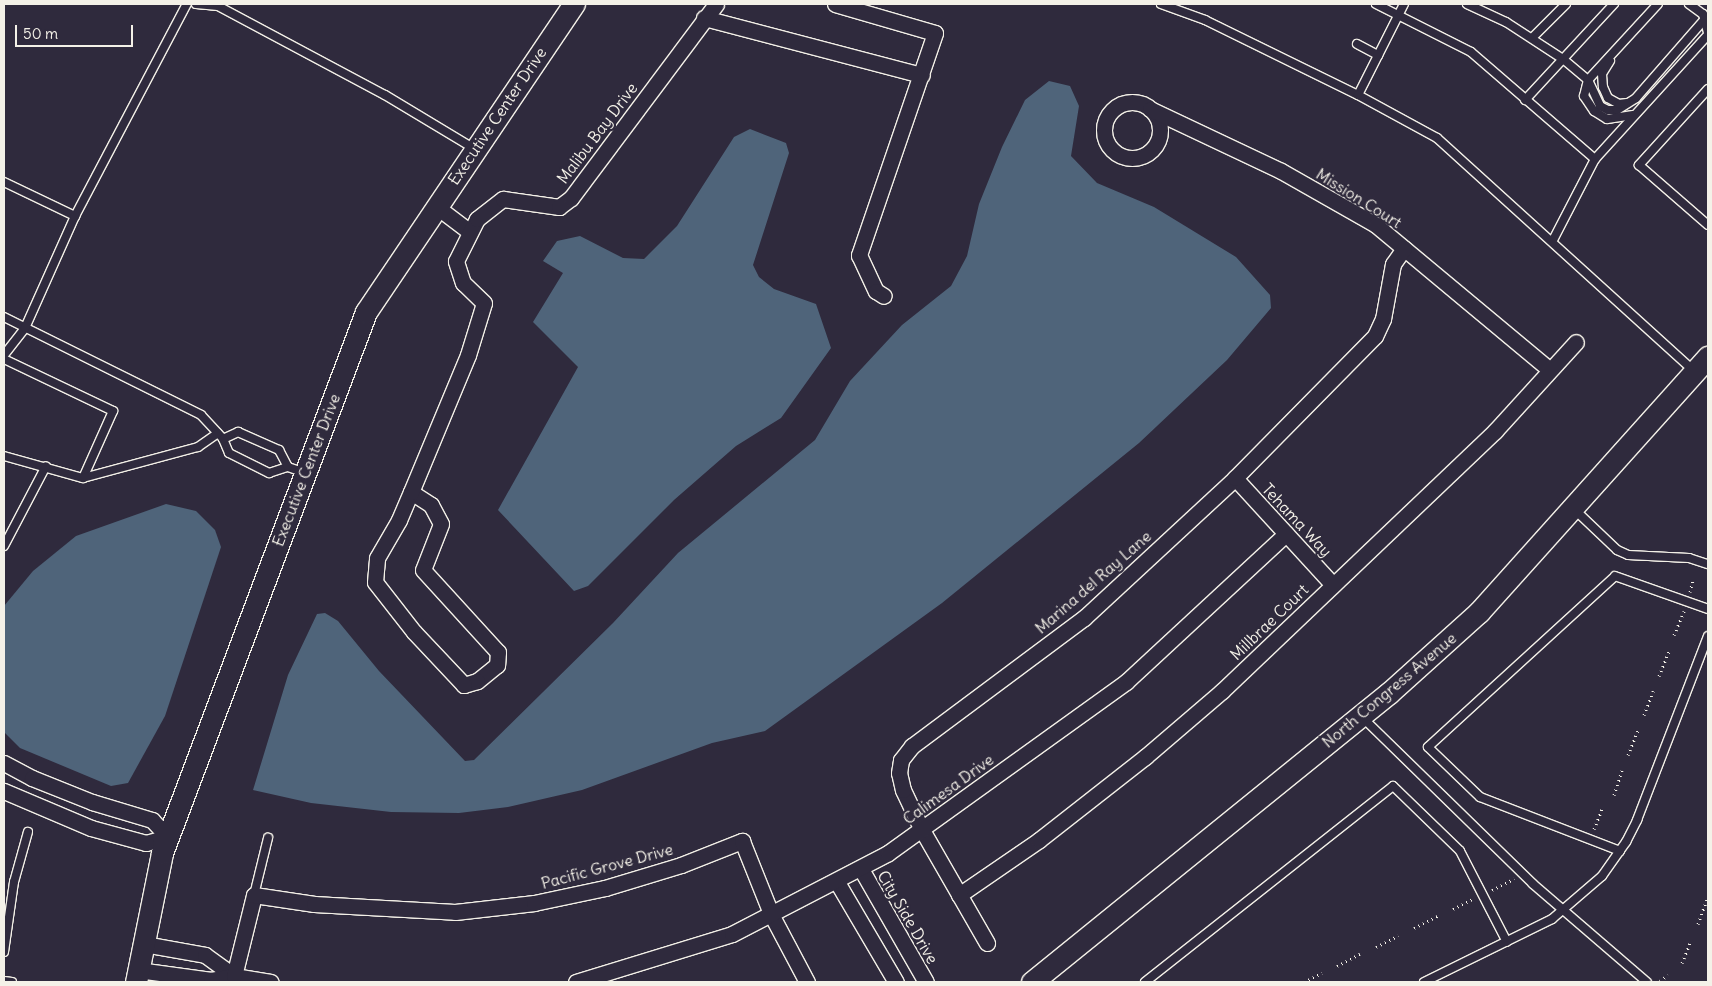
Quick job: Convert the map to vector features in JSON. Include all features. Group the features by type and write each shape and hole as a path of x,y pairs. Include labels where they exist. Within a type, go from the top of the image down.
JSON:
{"street":[{"name":"Executive Center Drive","path":"137,976 168,837 297,470 366,312 474,149 574,4"},
{"name":"Malibu Bay Drive","path":"411,492 431,504 441,524 423,570 498,652 497,664 477,681 464,685 414,632 375,582 377,558 399,520 411,492 468,355 484,303 463,283 456,261 477,219 503,199 559,207 571,198 716,4"},
{"path":"836,4 936,33 859,255 876,291 884,296"},
{"path":"704,18 922,75"},
{"name":"Mission Court","path":"1150,109 1281,171 1376,225 1550,370"},
{"path":"437,207 470,232"},
{"name":"Marina del Ray Lane","path":"987,943 922,830 902,790 899,773 901,760 912,746 1084,618 1235,478 1375,336 1383,319 1393,264 1404,248"},
{"name":"Millbrae Court","path":"959,895 1039,840 1145,757 1222,691 1488,438 1576,342"},
{"name":"North Congress Avenue","path":"1032,982 1360,716 1479,612 1571,507 1702,365"},
{"name":"Tehama Way","path":"1235,478 1334,585"},
{"name":"Calimesa Drive","path":"576,982 724,937 772,916 861,869 922,830 1126,682 1286,534"},
{"path":"4,763 32,778 92,802 152,820 168,837 146,843 91,828 4,791"},
{"name":"Pacific Grove Drive","path":"254,895 314,904 455,912 534,903 605,888 681,865 742,841 772,916 808,982"},
{"name":"City Side Drive","path":"861,869 926,982"},
{"path":"837,882 894,979 914,961"},
{"path":"234,976 254,895"},
{"path":"858,918 881,905"},
{"path":"144,944 201,954 234,976"},
{"path":"198,978 201,954"},
{"path":"137,976 212,980 234,976 271,982"}],"lane":[{"path":"4,355 25,328 75,216 187,4"},
{"path":"196,4 218,6 385,95 474,149"},
{"path":"1162,4 1205,20 1358,95 1437,138 1552,242 1702,365"},
{"path":"1376,4 1470,52 1595,159"},
{"path":"1358,95 1404,4"},
{"path":"1467,4 1532,38 1563,59 1588,80 1600,106 1608,110 1628,103 1704,20"},
{"path":"1532,38 1566,4"},
{"path":"1525,100 1614,4"},
{"path":"1633,115 1607,119 1594,111 1584,96 1588,80 1658,4"},
{"path":"1552,242 1595,159 1708,34 1703,14 1689,4"},
{"path":"1357,44 1378,54"},
{"path":"1619,46 1602,74 1603,87 1608,98 1619,104 1628,103"},
{"path":"1708,90 1639,165 1708,225"},
{"path":"4,182 75,216"},
{"path":"4,317 201,415 221,436 229,453 269,473 297,470"},
{"path":"4,359 113,411 83,478"},
{"path":"4,456 46,466 83,478 198,447 221,436 238,432 279,450 297,470"},
{"path":"4,546 46,466"},
{"path":"1571,507 1617,550 1628,555 1689,558 1708,564"},
{"path":"1620,851 1480,797 1428,747 1615,576 1708,608"},
{"path":"1424,982 1507,942 1562,912 1589,890 1620,851 1639,816 1708,636"},
{"path":"1360,716 1562,912 1647,982"},
{"path":"1145,982 1393,786 1460,851 1507,942"},
{"path":"4,952 14,882 28,832"},
{"path":"254,895 268,838"},
{"path":"4,981 12,982"}],"path":[{"path":"1690,594 1694,580"},
{"path":"1674,635 1684,610"},
{"path":"1659,676 1669,650"},
{"path":"1644,715 1653,691"},
{"path":"1628,755 1638,730"},
{"path":"1614,795 1622,770"},
{"path":"1592,833 1602,809"},
{"path":"1492,890 1515,879"},
{"path":"1453,909 1476,898"},
{"path":"1698,924 1707,899"},
{"path":"1414,928 1438,916"},
{"path":"1376,947 1398,936"},
{"path":"1682,963 1691,941"},
{"path":"1337,966 1360,954"},
{"path":"1304,982 1322,973"},
{"path":"1660,981 1668,975"}],"water":[{"path":"1049,81 1070,86 1079,106 1071,156 1097,183 1154,207 1236,257 1270,295 1271,308 1227,360 1139,443 942,603 765,731 712,743 582,790 508,807 459,813 391,812 311,803 253,790 288,675 317,614 325,613 338,621 379,671 465,761 474,760 613,623 678,553 815,440 850,381 902,325 951,286 967,256 979,204 1002,147 1025,100"},
{"path":"750,129 786,143 789,153 753,265 759,277 774,289 816,304 831,348 781,418 736,446 674,500 588,586 574,591 498,510 578,367 533,322 563,273 543,261 557,241 580,236 623,258 644,259 677,226 734,137"},
{"path":"166,504 196,511 215,530 221,547 165,716 128,783 111,786 20,748 4,732 4,606 33,571 76,536"}]}
